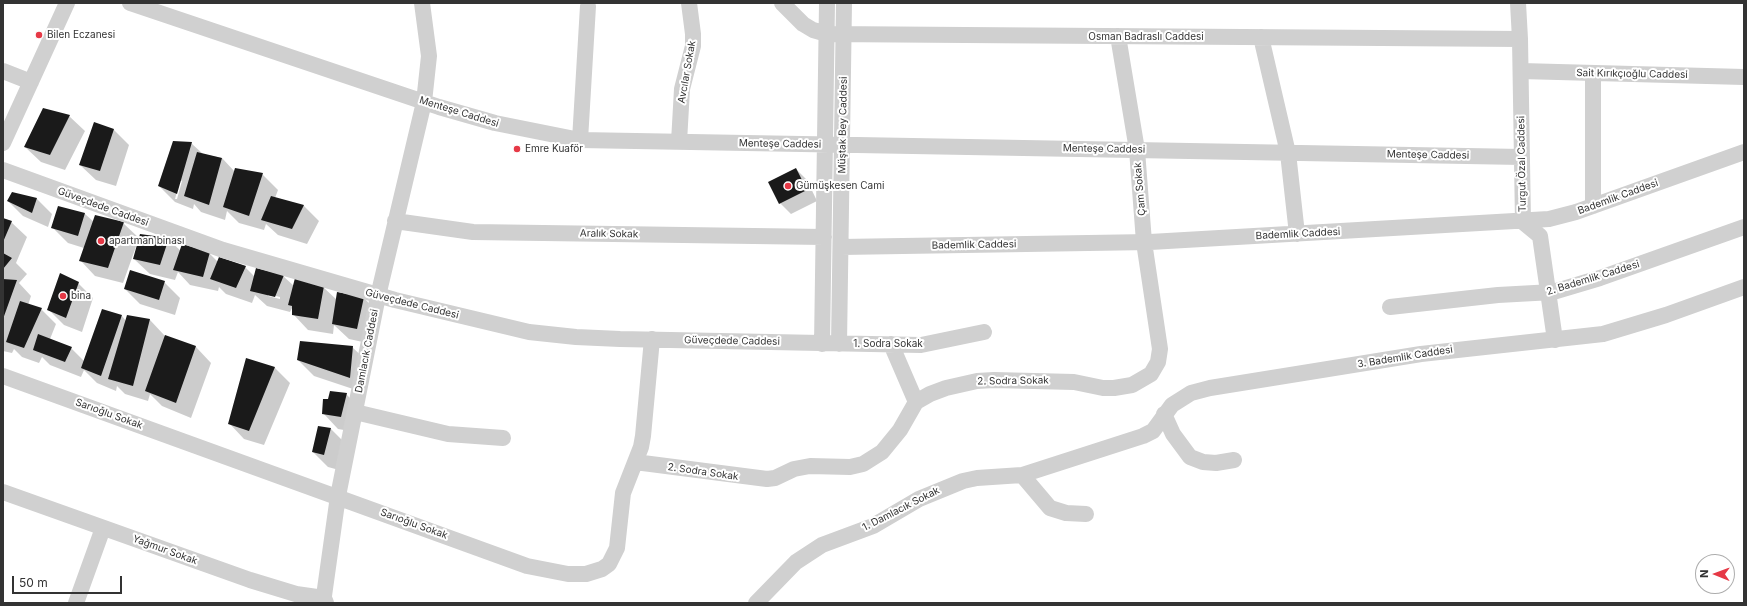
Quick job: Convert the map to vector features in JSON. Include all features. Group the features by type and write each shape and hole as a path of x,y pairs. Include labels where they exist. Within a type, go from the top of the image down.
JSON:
{"street":[{"path":"3,143 67,3"},
{"name":"Menteşe Caddesi","path":"130,3 424,102 495,123 542,134 580,140 1522,157"},
{"name":"Damlacık Caddesi","path":"324,602 338,496 378,296 424,102 429,43 422,3"},
{"name":"Avcılar Sokak","path":"679,142 682,89 692,46 693,34 689,3"},
{"name":"Osman Badraslı Caddesi","path":"782,3 803,24 813,30 827,34 1520,39"},
{"name":"Müştak Bey Caddesi","path":"822,344 827,3"},
{"name":"Müştak Bey Caddesi","path":"839,344 844,3"},
{"name":"Turgut Özal Caddesi","path":"1518,3 1521,71 1523,222 1540,236 1555,340"},
{"path":"580,140 588,6"},
{"name":"Çam Sokak","path":"1118,36 1136,150 1144,242 1159,342"},
{"path":"1261,37 1288,153 1297,234"},
{"name":"Sait Kırıkçıoğlu Caddesi","path":"1521,71 1744,77"},
{"path":"3,72 31,82"},
{"path":"1593,73 1593,206"},
{"name":"Bademlik Caddesi","path":"841,247 1144,242 1523,222 1560,217 1744,152"},
{"name":"Güveçdede Caddesi","path":"3,170 223,250 378,296 529,332 576,337 839,344"},
{"name":"Aralık Sokak","path":"395,221 473,232 824,237"},
{"name":"2. Bademlik Caddesi","path":"1390,307 1498,295 1548,293 1600,278 1744,227"},
{"name":"3. Bademlik Caddesi","path":"1164,414 1172,404 1183,396 1210,388 1421,354 1590,336 1613,331 1744,287"},
{"name":"1. Sodra Sokak","path":"839,344 921,345 984,332"},
{"name":"Sarıoğlu Sokak","path":"3,376 338,496 527,566 568,574 586,574 602,569 608,564 614,556 620,538 623,493 641,447 644,430 652,339"},
{"name":"2. Sodra Sokak","path":"635,462 767,479 775,478 794,469 810,466 856,466 868,462 882,452 900,430 916,402 930,394 946,388 977,381 994,380 1074,382 1103,388 1124,387 1140,381 1156,368 1160,356 1159,342"},
{"path":"891,344 916,402"},
{"path":"355,412 448,434 503,438"},
{"path":"1164,414 1173,434 1190,457 1203,462 1216,463 1234,460"},
{"name":"1. Damlacık Sokak","path":"756,603 796,562 822,545 873,526 919,499 963,481 977,478 1022,475 1144,436 1153,430 1164,414"},
{"path":"1022,475 1050,508 1066,513 1086,514"},
{"name":"Yağmur Sokak","path":"3,492 274,588 324,602"},
{"path":"76,603 103,528"}],"building":[{"path":"43,108 70,115 50,155 24,147"},
{"path":"94,122 114,129 100,171 79,165"},
{"path":"173,141 192,142 177,194 158,186"},
{"path":"197,152 222,158 209,205 184,196"},
{"path":"235,168 263,173 249,216 223,207"},
{"name":"Gümüşkesen Cami","path":"796,168 807,190 779,204 768,182"},
{"path":"12,192 37,198 32,213 7,201"},
{"path":"271,196 304,205 292,229 261,220"},
{"name":"apartman binası","path":"58,206 85,213 78,236 51,228"},
{"name":"apartman binası","path":"95,215 124,222 108,268 79,261"},
{"path":"3,218 12,221 3,242"},
{"name":"apartman binası","path":"140,234 169,238 160,265 133,259"},
{"name":"apartman binası","path":"182,244 210,252 203,277 173,270"},
{"path":"3,253 12,258 3,269"},
{"path":"219,257 246,266 236,288 210,279"},
{"path":"256,268 284,275 275,297 250,291"},
{"name":"apartman binası","path":"130,270 165,281 159,300 124,289"},
{"name":"bina","path":"60,273 79,282 66,318 47,310"},
{"path":"295,278 324,286 318,319 292,315 292,306 288,305"},
{"path":"3,279 17,280 3,319"},
{"path":"337,292 364,297 357,329 332,324"},
{"path":"20,301 42,308 24,348 6,342"},
{"path":"102,309 122,315 101,376 81,368"},
{"path":"127,315 150,319 133,386 108,379"},
{"path":"38,334 72,347 65,362 33,350"},
{"path":"165,335 196,346 176,403 145,391"},
{"path":"300,341 353,346 350,378 297,360"},
{"path":"246,358 275,367 249,431 228,424"},
{"path":"330,391 347,393 341,417 322,414 323,399 328,399"},
{"path":"318,426 331,428 324,455 312,452"}],"place":[{"name":"Bilen Eczanesi","path":"39,35"},
{"name":"Emre Kuaför","path":"517,149"},
{"name":"Gümüşkesen Cami","path":"788,186"},
{"name":"apartman binası","path":"101,241"},
{"name":"bina","path":"63,296"}]}
